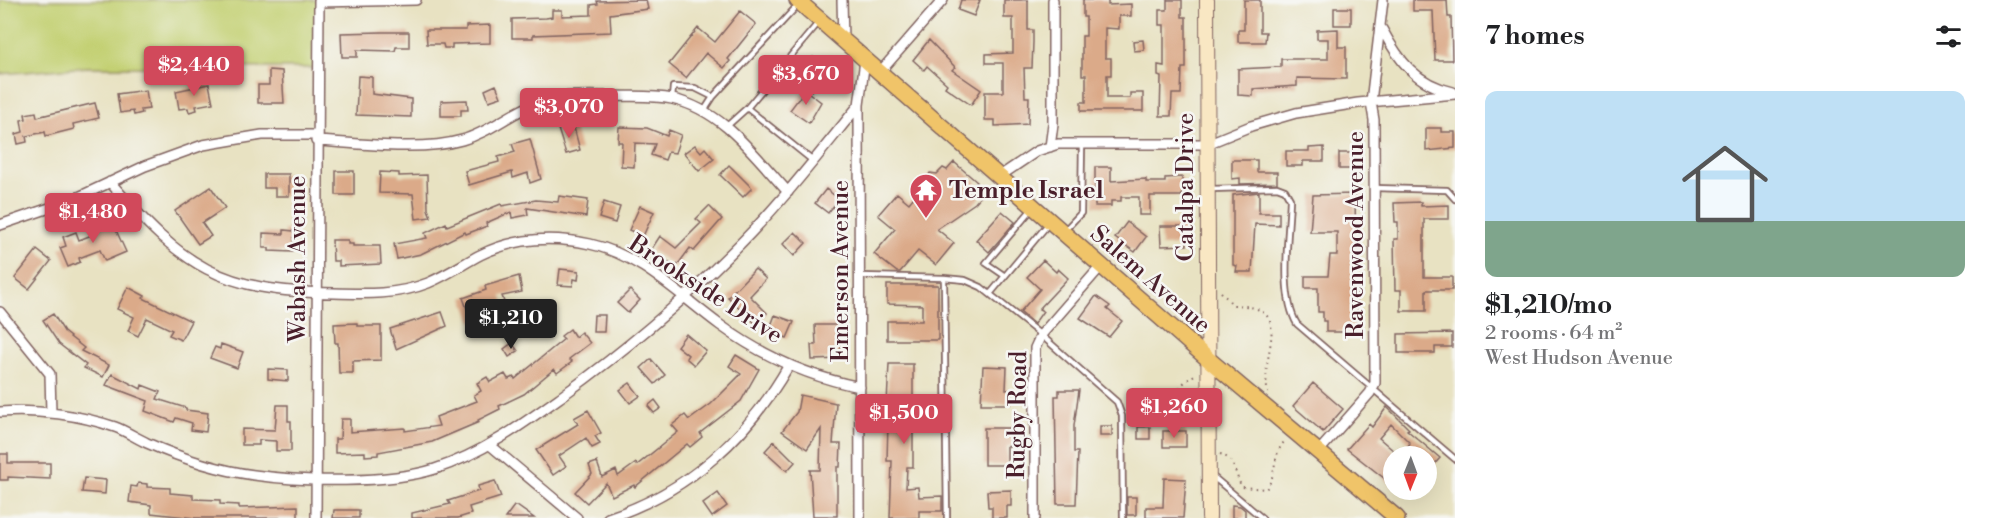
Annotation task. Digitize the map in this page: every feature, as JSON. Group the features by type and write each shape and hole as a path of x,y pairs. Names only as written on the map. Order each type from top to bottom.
{"main road":[{"name":"Salem Avenue","path":"799,1 1208,359 1396,518"}],"street":[{"path":"319,1 417,0"},
{"path":"842,0 843,40"},
{"path":"880,72 944,0"},
{"path":"1050,147 1053,124 1053,0"},
{"name":"Catalpa Drive","path":"1207,0 1209,518"},
{"name":"Ravenwood Avenue","path":"1373,388 1374,120 1371,102 1382,29 1383,0"},
{"name":"Wabash Avenue","path":"316,518 316,138 319,1"},
{"path":"1382,29 1409,70 1430,85 1455,93"},
{"name":"Emerson Avenue","path":"860,518 859,105 865,60"},
{"path":"1000,176 1037,151 1050,147 1082,144 1207,144 1251,126 1296,113 1455,93"},
{"path":"0,225 70,201 145,166 203,145 261,135 444,144 482,134 528,107 551,99 594,96 672,99 704,111 726,126 788,192"},
{"path":"0,412 51,413 117,428 184,459 217,468 274,478 375,479 408,476 435,469 490,445 585,379 684,297 734,250 788,192 859,105"},
{"name":"Brookside Drive","path":"110,182 153,231 194,262 219,275 259,288 317,293 396,292 428,283 496,248 530,240 553,239 592,244 621,255 651,272 736,336 789,365 860,387"},
{"name":"Rugby Road","path":"1035,518 1035,348 1041,335 1102,265"},
{"path":"0,312 50,374 51,413"},
{"path":"608,518 670,491 717,457 755,418 789,365"},
{"path":"1319,451 1373,388"},
{"path":"490,445 577,518"}],"lane":[{"path":"704,111 713,97 799,1"},
{"path":"726,126 747,108 820,20"},
{"path":"672,99 673,87 695,88 713,97"},
{"path":"747,108 813,161"},
{"path":"1063,231 1081,213 1082,144"},
{"path":"1207,189 1277,187 1285,190 1290,199 1287,296 1291,313 1298,324 1455,459"},
{"path":"1374,188 1447,190 1455,200"},
{"path":"1005,276 986,262 1034,206"},
{"path":"990,294 1051,221"},
{"path":"860,276 965,280 990,294 1118,402 1122,416 1123,518"},
{"path":"944,278 947,518"},
{"path":"1209,474 1262,518"}],"path":[{"path":"1208,279 1233,304 1255,306 1268,315 1273,326 1266,376 1275,416"},
{"path":"1122,416 1132,415 1149,404 1155,410 1166,411 1174,408 1176,391 1181,384 1196,375 1208,359"},
{"path":"1209,450 1227,456 1234,465 1236,476 1242,487 1266,489 1271,483 1279,448 1294,431"}],"green space":[{"path":"0,0 319,0 317,68 88,67 0,74"}],"building":[{"path":"646,0 648,9 610,14 611,32 512,38 512,19 552,17 552,10 562,10 562,16 591,15 591,5 598,4 597,1"},
{"path":"961,0 980,0 974,16 958,10"},
{"path":"1004,0 1028,0 1028,30 1033,30 1033,42 1032,68 1024,68 1025,97 1029,97 1028,124 995,126 995,120 985,120 985,92 1003,92 1003,63 986,63 986,54 1013,53 1013,18 1004,18"},
{"path":"1083,0 1108,0 1108,5 1131,4 1131,16 1119,16 1119,29 1105,28 1105,58 1111,58 1111,75 1107,75 1107,98 1130,98 1130,93 1143,93 1143,111 1081,111 1081,102 1086,102 1086,75 1082,75 1082,36 1086,36"},
{"path":"1167,0 1182,0 1182,17 1186,17 1186,68 1182,68 1181,94 1172,94 1171,116 1160,116 1161,77 1158,76 1158,65 1164,66 1164,25 1159,25 1159,10 1167,10"},
{"path":"1244,0 1260,0 1260,32 1266,32 1265,42 1238,42 1238,30 1244,30"},
{"path":"1413,0 1447,0 1448,17 1451,17 1452,60 1435,60 1433,11 1413,11"},
{"path":"1334,8 1351,8 1351,25 1334,25"},
{"path":"740,11 756,24 728,59 730,61 724,68 706,53 686,78 669,64 698,28 715,42"},
{"path":"490,25 490,43 452,44 452,48 444,48 443,44 427,44 426,30 466,30 466,26"},
{"path":"1338,29 1338,47 1346,47 1346,79 1297,78 1297,86 1253,89 1253,96 1238,95 1238,69 1281,67 1281,59 1328,59 1328,39 1317,39 1317,30"},
{"path":"409,32 409,47 396,47 395,51 357,50 357,57 342,57 341,33"},
{"path":"929,40 955,67 952,70 981,90 971,105 945,87 947,84 927,66 924,70 913,60"},
{"path":"1143,40 1144,50 1134,51 1133,41"},
{"path":"813,57 833,76 826,83 823,80 812,91 799,79 810,68 806,65"},
{"path":"269,70 282,71 284,103 258,103 258,85 269,85"},
{"path":"358,76 372,77 372,94 411,99 411,117 356,115"},
{"path":"209,84 213,103 196,106 197,110 189,112 188,108 179,109 176,91"},
{"path":"496,85 501,97 489,101 485,90"},
{"path":"146,90 149,109 141,110 142,113 134,115 133,111 120,113 117,94"},
{"path":"805,90 821,102 809,123 790,110"},
{"path":"467,100 468,110 461,110 461,116 441,116 441,101"},
{"path":"95,103 99,118 73,124 74,129 46,136 45,132 26,136 27,142 18,144 16,134 23,132 21,120 26,119 25,114 36,112 37,117"},
{"path":"573,124 580,150 566,154 558,129"},
{"path":"619,127 647,128 667,136 669,130 681,135 675,153 668,152 665,160 651,155 655,144 635,143 634,167 621,166 622,142 618,142"},
{"path":"1426,128 1441,128 1441,132 1455,132 1455,148 1426,151"},
{"path":"530,139 541,179 530,183 528,173 513,178 512,172 469,185 465,171 499,162 498,157 515,152 512,144"},
{"path":"695,145 701,152 705,148 714,159 699,171 684,153"},
{"path":"1324,147 1324,161 1303,161 1303,166 1286,166 1286,151 1309,151 1309,148"},
{"path":"1339,153 1353,153 1353,169 1339,169"},
{"path":"1232,160 1257,160 1257,172 1277,172 1277,183 1240,184 1240,178 1232,179"},
{"name":"Temple Israel","path":"954,162 977,182 972,188 981,196 975,203 937,229 954,243 936,265 918,251 900,272 897,272 874,254 895,229 878,215 897,193 909,203 914,197 917,199 930,173 937,174 943,168 947,170"},
{"path":"729,165 752,188 743,197 720,175"},
{"path":"1095,167 1111,167 1111,181 1146,179 1146,182 1165,182 1165,178 1182,177 1182,196 1150,196 1150,215 1139,215 1139,197 1121,197 1121,201 1111,201 1111,206 1095,206"},
{"path":"336,171 354,171 354,195 336,195"},
{"path":"380,172 399,173 399,176 427,175 428,209 431,217 416,219 413,194 379,193"},
{"path":"264,174 289,174 289,196 275,196 275,188 264,188"},
{"path":"211,187 225,208 202,223 211,236 198,244 175,211"},
{"path":"826,189 839,199 828,213 815,203"},
{"path":"1259,192 1259,213 1279,213 1279,225 1255,224 1252,272 1236,272 1237,266 1233,265 1233,195"},
{"path":"1355,194 1357,332 1326,332 1323,312 1318,312 1318,288 1305,288 1305,276 1328,276 1330,255 1337,255 1337,232 1310,232 1313,195"},
{"path":"559,196 588,200 586,217 527,208 528,215 512,218 511,212 486,223 487,226 466,234 465,232 421,254 397,259 394,244 427,238 425,233 446,223 447,226 501,204 502,206 536,200 558,202"},
{"path":"604,202 620,207 615,223 599,218"},
{"path":"1421,202 1421,206 1449,205 1449,219 1424,219 1424,277 1452,277 1452,290 1426,290 1426,311 1401,311 1401,290 1395,290 1394,239 1398,239 1398,222 1395,222 1394,203"},
{"path":"640,206 654,212 643,236 629,230"},
{"path":"709,206 722,219 694,251 690,248 676,267 651,250 660,236 676,248 701,223 696,219"},
{"path":"1002,211 1015,222 989,252 976,240"},
{"path":"111,219 126,252 105,261 100,250 79,258 80,262 68,267 60,248 66,246 63,237 76,232 79,240 97,233 94,227"},
{"path":"1127,222 1146,237 1135,252 1115,238"},
{"path":"1160,226 1186,226 1187,245 1161,246"},
{"path":"284,230 294,231 293,252 269,251 269,248 263,248 263,233 284,234"},
{"path":"795,232 806,243 794,256 783,244"},
{"path":"332,240 348,240 348,244 353,244 353,246 380,246 381,264 339,266 339,261 333,261"},
{"path":"37,250 51,261 29,289 15,278"},
{"path":"1043,260 1056,272 1058,269 1068,278 1039,309 1043,311 1034,324 1020,312 1040,289 1027,277"},
{"path":"560,269 579,271 578,280 574,279 573,286 558,285"},
{"path":"755,269 766,279 750,296 767,313 756,324 728,297"},
{"path":"519,276 522,292 502,296 504,302 483,307 485,312 480,314 481,318 472,322 463,298 486,290 485,286"},
{"path":"887,285 938,285 938,340 887,340 887,321 922,321 922,305 887,304"},
{"path":"128,287 145,296 143,298 191,321 181,340 169,335 172,330 147,318 138,336 128,331 134,317 117,309"},
{"path":"630,290 640,300 628,313 617,303"},
{"path":"1096,296 1110,306 1107,309 1122,321 1109,337 1080,318"},
{"path":"442,312 447,326 396,349 390,329"},
{"path":"53,314 65,333 84,348 81,351 109,365 103,377 84,368 86,365 59,344 43,320"},
{"path":"594,315 605,315 604,332 593,332"},
{"path":"775,315 794,322 787,338 769,331"},
{"path":"357,323 357,326 381,326 381,360 353,361 353,373 339,373 338,343 335,343 334,324"},
{"path":"815,325 841,325 841,359 812,360 811,345 816,345"},
{"path":"570,329 575,337 581,332 590,343 569,359 572,362 557,373 554,369 524,394 499,406 500,409 478,420 479,422 432,442 378,452 378,455 365,456 365,452 335,453 335,439 340,439 341,419 350,419 350,432 405,428 405,431 439,426 436,417 477,401 474,395 481,391 477,383 487,377 490,382 505,374 508,379 514,377 515,379 564,339 561,336"},
{"path":"1452,333 1452,347 1435,347 1435,353 1398,353 1398,334"},
{"path":"686,334 706,351 694,365 686,358 688,355 677,346"},
{"path":"512,343 518,351 509,357 504,349"},
{"path":"221,344 243,352 237,368 210,358 215,347 220,349"},
{"path":"736,355 759,369 741,401 700,433 702,437 690,447 687,444 635,487 634,485 612,496 606,483 587,503 575,492 592,474 589,465 597,462 602,477 616,470 618,476 636,463 637,465 678,432 672,425 685,415 689,420 711,404 741,374 729,366"},
{"path":"651,359 665,375 655,384 641,368"},
{"path":"889,364 913,364 913,413 926,413 926,424 913,424 913,467 907,467 906,488 918,487 919,497 942,496 942,511 919,511 919,518 890,518 892,461 887,461 888,422 886,422"},
{"path":"983,366 1007,367 1006,390 1011,390 1011,404 981,404"},
{"path":"268,369 288,370 288,381 268,379"},
{"path":"112,374 141,389 142,385 160,392 157,399 186,408 186,410 208,413 206,432 191,430 192,423 176,418 174,422 145,411 148,401 106,385"},
{"path":"630,383 640,396 630,403 620,390"},
{"path":"1313,383 1343,409 1323,432 1293,406"},
{"path":"1059,390 1079,390 1074,426 1074,452 1078,452 1076,504 1057,504 1055,396 1059,396"},
{"path":"800,395 836,403 833,444 841,444 840,467 837,467 837,516 813,516 810,470 820,470 821,429 807,449 782,431 797,412"},
{"path":"655,400 661,408 654,413 648,406"},
{"path":"277,405 288,405 288,421 291,421 291,451 276,451 276,441 259,440 259,445 242,445 242,429 275,430"},
{"path":"1387,407 1409,429 1407,430 1426,446 1408,446 1410,443 1391,424 1379,438 1388,446 1383,446 1383,477 1347,449 1369,424 1372,427"},
{"path":"588,410 601,433 595,436 600,444 592,448 586,438 559,456 566,466 553,475 536,450 578,424 574,418"},
{"path":"1100,426 1112,426 1112,436 1100,436"},
{"path":"1138,427 1150,427 1150,439 1138,439"},
{"path":"984,428 1012,428 1012,446 1007,446 1007,465 984,465"},
{"path":"1163,431 1186,431 1186,447 1163,447"},
{"path":"774,441 795,462 787,471 765,451"},
{"path":"0,454 8,454 8,463 50,463 50,479 8,477 8,480 0,480"},
{"path":"84,478 106,480 105,494 82,492"},
{"path":"1164,478 1186,479 1183,518 1146,518 1146,507 1163,507"},
{"path":"495,481 501,497 469,507 471,514 458,518 412,518 412,513 450,504 448,501 479,491 478,486"},
{"path":"138,483 147,484 147,487 170,488 170,493 193,495 193,499 220,500 220,504 239,505 239,508 298,506 298,518 195,518 151,513 151,505 129,502 131,486 137,487"},
{"path":"1011,490 1011,506 1007,506 1007,518 992,518 992,507 988,507 987,491"},
{"path":"718,493 727,506 712,517 703,504"},
{"path":"1127,497 1136,497 1136,515 1127,515"},
{"path":"1232,505 1240,506 1245,510 1245,518 1232,518"},
{"path":"514,506 517,506 534,518 505,518"},
{"path":"334,510 359,510 359,518 333,518"}],"place":[{"name":"Temple Israel","path":"926,219"}]}
